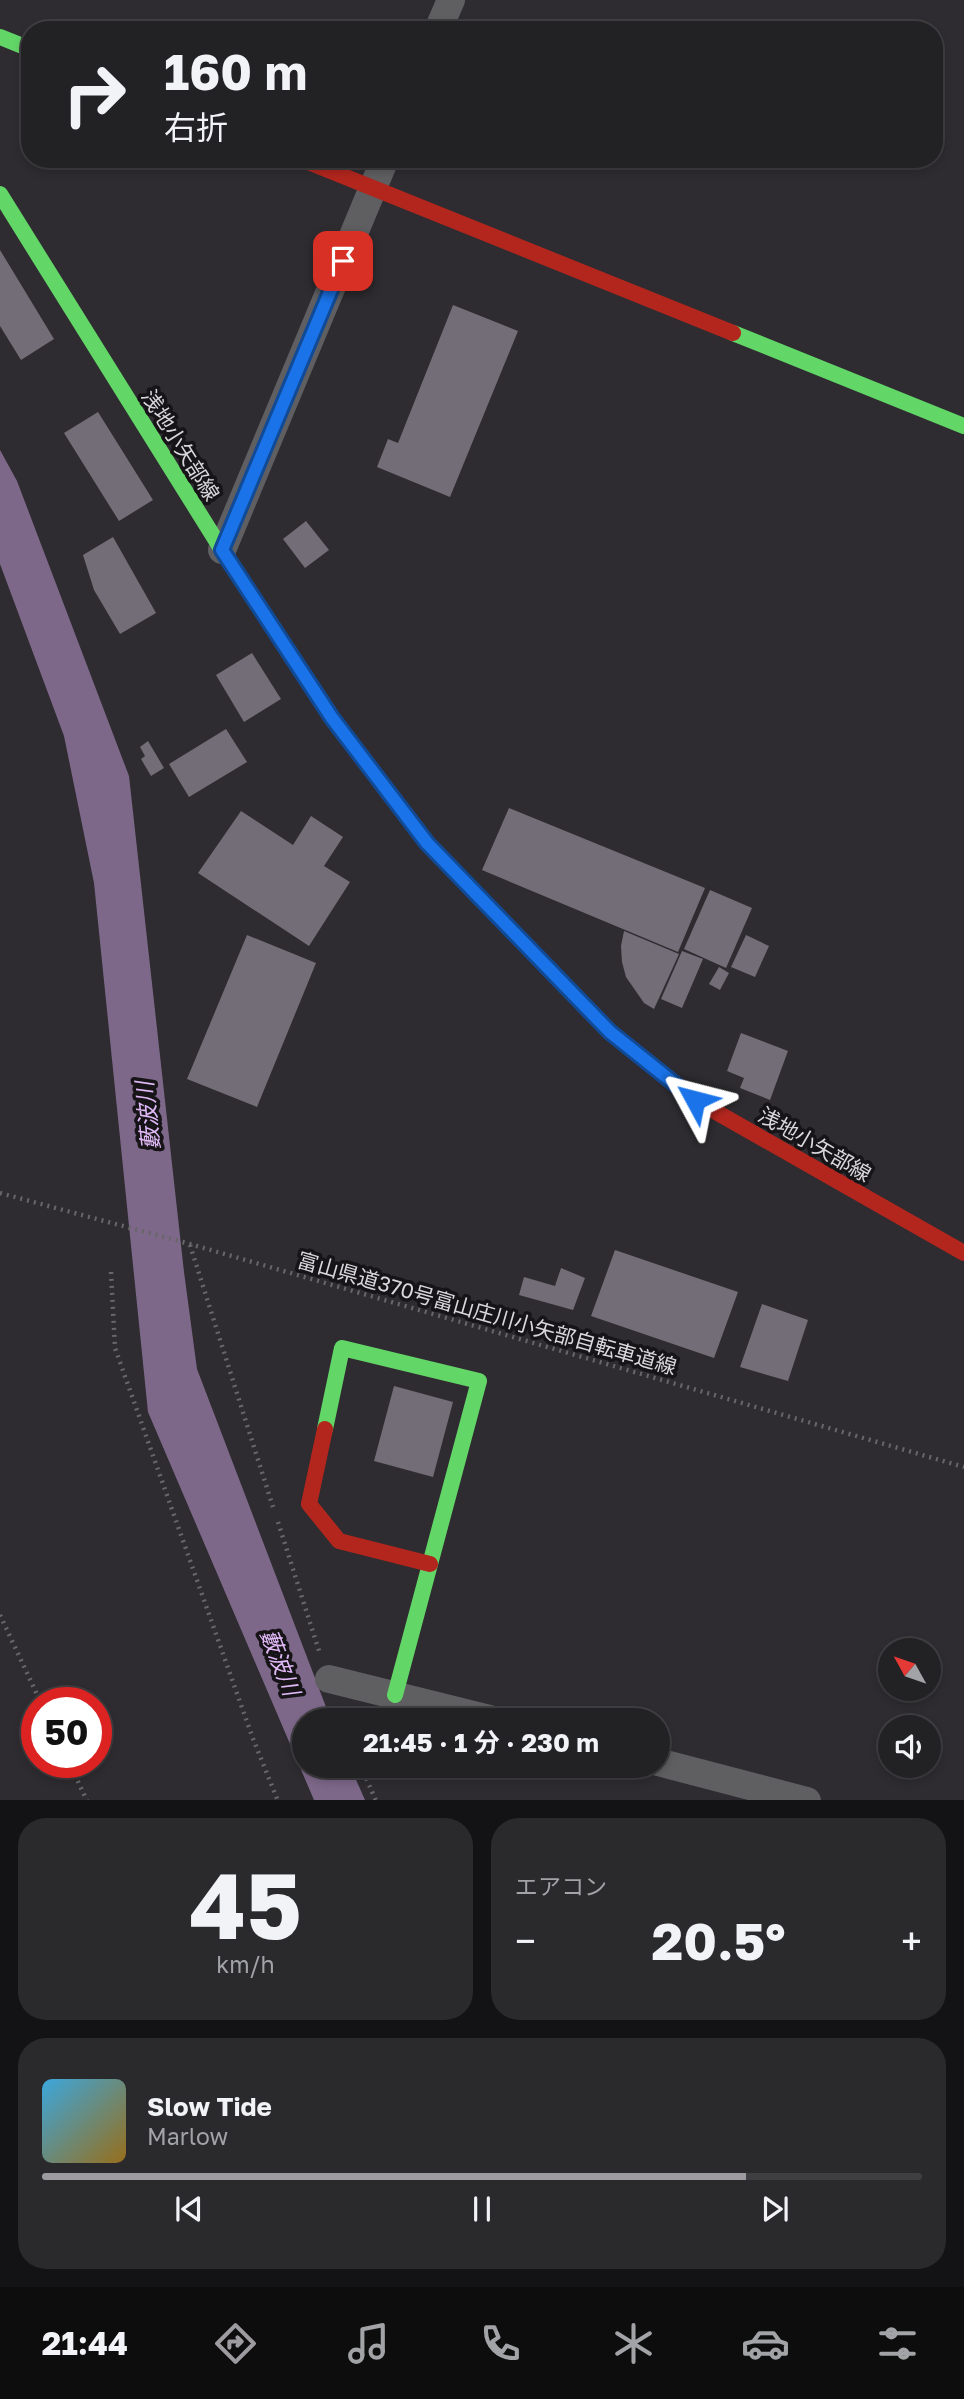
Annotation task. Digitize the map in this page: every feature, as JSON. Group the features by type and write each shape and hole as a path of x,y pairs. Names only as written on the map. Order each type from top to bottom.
{"street":[{"path":"442,21 451,0"},
{"path":"0,37 21,45"},
{"path":"324,168 964,426"},
{"path":"222,550 381,168"},
{"name":"浅地小矢部線","path":"0,194 222,550 332,718 427,843 610,1032 695,1100 964,1253"},
{"path":"395,1695 479,1381 342,1348 309,1504 340,1541 430,1564"},
{"path":"329,1679 446,1708"},
{"path":"670,1765 803,1800"}],"path":[{"name":"富山県道370号富山庄川小矢部自転車道線","path":"0,1193 190,1244 964,1467"},
{"path":"190,1244 329,1679"},
{"path":"111,1272 115,1348 251,1736 278,1800"},
{"path":"0,1615 34,1687"},
{"path":"76,1778 87,1800"},
{"path":"366,1778 376,1800"}],"water":[{"name":"藪波川","path":"0,450 17,481 129,776 197,1369 326,1708 292,1708 292,1749 148,1412 94,883 64,736 0,564"},
{"path":"305,1778 355,1778 365,1800 314,1800"}],"building":[{"path":"0,250 54,339 21,360 0,326"},
{"path":"453,305 518,331 450,497 377,467 388,439 398,443"},
{"path":"98,412 153,500 119,521 64,433"},
{"path":"306,521 329,550 305,568 283,539"},
{"path":"113,537 156,613 120,634 94,590 83,555"},
{"path":"252,653 281,699 244,722 216,675"},
{"path":"226,729 247,762 189,797 169,764"},
{"path":"148,741 164,768 151,776 141,759 145,756 140,747"},
{"path":"509,808 705,888 678,952 482,870"},
{"path":"241,811 293,845 311,816 343,837 324,866 350,882 309,946 198,873"},
{"path":"710,890 752,908 726,968 684,949"},
{"path":"624,931 679,954 654,1009 644,1003 626,977 621,946"},
{"path":"247,935 316,963 257,1107 187,1079"},
{"path":"746,935 769,946 755,977 731,967"},
{"path":"682,951 703,959 682,1008 661,999"},
{"path":"719,967 729,973 720,990 709,984"},
{"path":"741,1033 788,1051 770,1100 740,1088 744,1078 727,1071"},
{"path":"615,1250 738,1292 714,1358 591,1316"},
{"path":"561,1268 585,1278 573,1310 519,1295 524,1277 555,1286"},
{"path":"762,1304 808,1320 788,1381 740,1367"},
{"path":"394,1386 453,1402 433,1477 374,1461"}],"traffic: fast":[{"path":"0,37 21,45"},
{"path":"0,194 275,631"},
{"path":"733,333 964,426"},
{"path":"325,1429 342,1348 479,1381 395,1695"}],"traffic: slow":[{"path":"275,631 332,718 427,843 610,1032 649,1063"}],"traffic: jam":[{"path":"323,168 733,333"},
{"path":"649,1063 695,1100 964,1253"},
{"path":"325,1429 309,1504 339,1541 430,1564"}],"route":[{"path":"343,261 222,550 332,718 427,843 610,1032 695,1100"}]}
